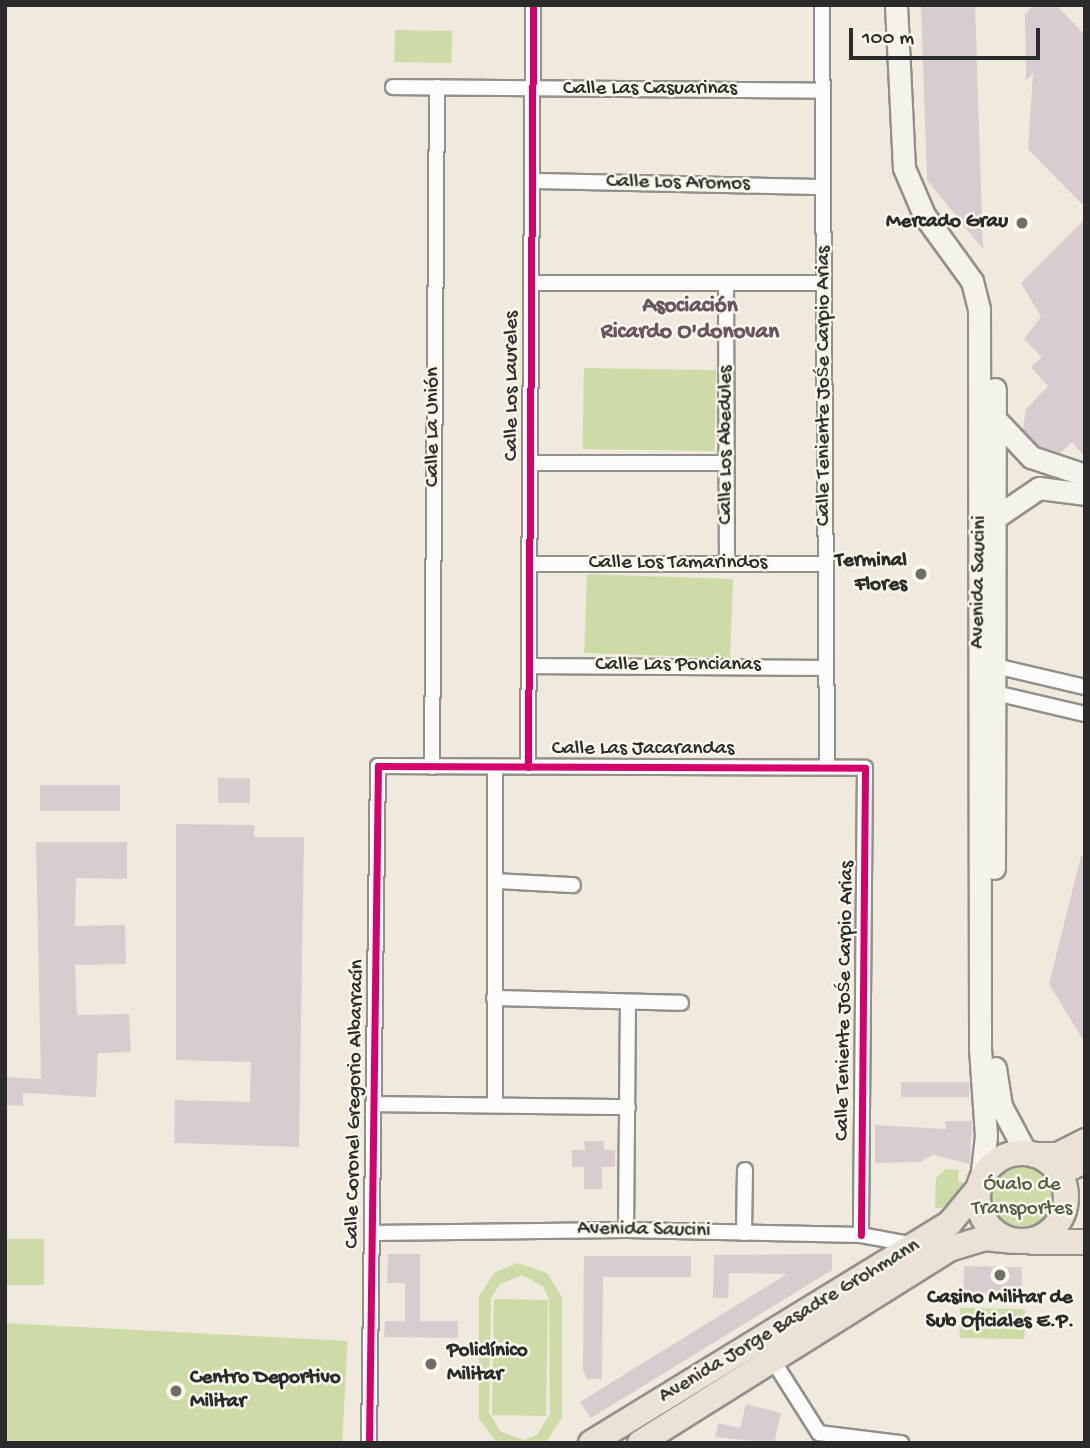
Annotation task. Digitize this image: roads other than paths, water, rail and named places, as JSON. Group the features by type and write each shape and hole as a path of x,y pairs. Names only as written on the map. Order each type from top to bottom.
{"highway":[{"path":"1085,1141 1058,1155 1031,1154 999,1159 980,1185 988,1225 1018,1241 1085,1242"},
{"path":"1031,1154 1063,1180 1085,1215"},
{"path":"1018,1241 1059,1223 1063,1180 1085,1161"},
{"name":"Avenida Jorge Basadre Grohmann","path":"592,1443 915,1245 962,1213 980,1185"},
{"name":"Avenida Jorge Basadre Grohmann","path":"640,1443 948,1249 984,1238 1018,1241"}],"main road":[{"name":"Avenida Saucini","path":"897,5 900,152 924,215 976,290 999,515 988,664"},
{"name":"Avenida Saucini","path":"910,5 915,162 931,203 987,283 989,421 986,1136 980,1185"},
{"path":"989,421 1031,457 1085,475"},
{"path":"999,515 1039,488 1085,494"},
{"name":"Avenida Saucini","path":"986,897 996,1082 1006,1119 1031,1154"}],"street":[{"name":"Calle Los Laureles","path":"528,767 533,5"},
{"name":"Calle Teniente Jośe Carpio Arias","path":"822,5 827,768"},
{"name":"Calle Las Casuarinas","path":"393,86 823,92"},
{"name":"Calle La Unión","path":"432,767 436,88"},
{"name":"Calle Los Aromos","path":"532,181 824,187"},
{"path":"531,282 824,283"},
{"name":"Calle Los Abedules","path":"726,283 727,564"},
{"path":"530,463 727,463"},
{"name":"Calle Los Tamarindos","path":"530,564 826,565"},
{"path":"988,664 1085,687"},
{"name":"Calle Las Poncianas","path":"529,666 827,668"},
{"path":"988,691 1085,714"},
{"name":"Calle Las Jacarandas","path":"378,766 865,768"},
{"name":"Calle Coronel Gregorio Albarracín","path":"369,1443 378,766"},
{"path":"495,767 495,1102"},
{"name":"Calle Teniente Jośe Carpio Arias","path":"861,1235 865,768"},
{"path":"495,881 573,885"},
{"path":"494,998 681,1003"},
{"path":"626,1230 628,1002"},
{"path":"373,1104 495,1102 628,1107"},
{"path":"744,1233 745,1170"},
{"name":"Avenida Saucini","path":"372,1233 626,1230 861,1235 915,1245"},
{"path":"772,1359 819,1433 901,1443"}],"place":[{"name":"Mercado Grau","path":"1022,223"},
{"name":"Terminal Flores","path":"921,574"},
{"name":"Casino Militar de Sub Oficiales E.P.","path":"1000,1275"},
{"name":"Policlínico Militar","path":"431,1364"},
{"name":"Centro Deportivo Militar","path":"176,1391"}],"district":[{"name":"Asociación Ricardo O'donovan","path":"690,320"}],"park label":[{"name":"Óvalo de Transportes","path":"1022,1198"}]}
